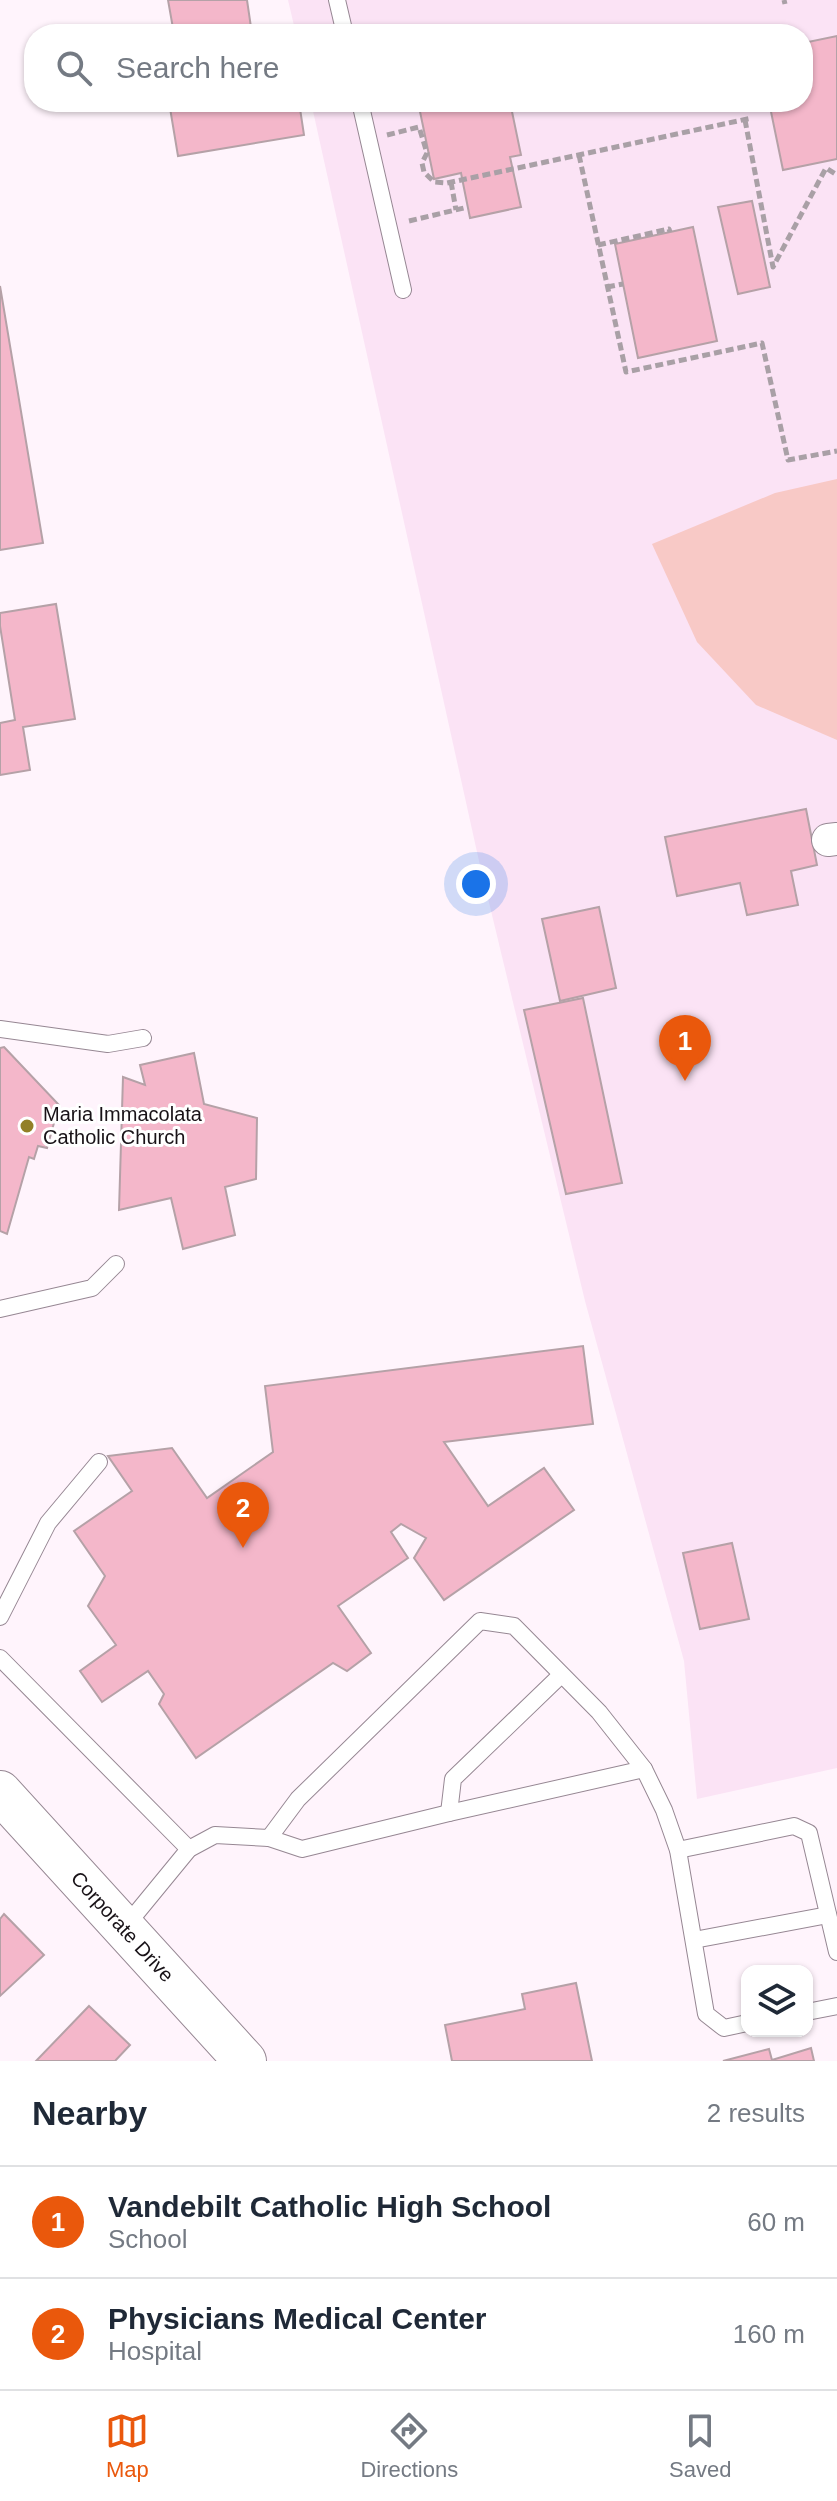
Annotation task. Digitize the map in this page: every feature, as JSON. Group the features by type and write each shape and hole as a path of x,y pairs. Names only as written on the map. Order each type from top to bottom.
{"street":[{"name":"Corporate Drive","path":"0,1792 245,2061"}],"lane":[{"path":"337,0 343,24"},
{"path":"362,112 403,290"},
{"path":"0,1029 108,1044 143,1038"},
{"path":"0,1309 92,1288 116,1264"},
{"path":"0,1617 48,1523 99,1462"},
{"path":"269,1838 298,1799 480,1621 514,1626 599,1712 644,1769 664,1810 678,1850 706,2014 724,2028 741,2024"},
{"path":"0,1658 189,1849"},
{"path":"449,1813 453,1779 561,1675"},
{"path":"124,1928 189,1849 215,1835 269,1838 302,1849 644,1769"},
{"path":"678,1850 794,1826 809,1833 837,1952"},
{"path":"694,1940 828,1915"},
{"path":"813,2011 837,2006"}],"path":[{"path":"369,139 419,127 427,153 422,163 424,172 434,182 451,182 752,118"},
{"path":"745,120 773,267 826,168 837,175"},
{"path":"579,155 626,372 762,343 788,460 837,451"},
{"path":"451,182 456,210"},
{"path":"389,227 468,207"},
{"path":"598,245 669,229 670,232"},
{"path":"607,287 623,284"}],"shaded area":[{"path":"288,0 837,0 837,1768 697,1799 684,1661 585,1301 479,861 313,112 813,112 813,24 294,24"},
{"path":"837,479 837,740 756,705 697,642 652,544 775,493"}],"building":[{"path":"168,0 247,0 251,24 172,24"},
{"path":"837,36 837,159 783,170 771,112 813,112 813,41"},
{"path":"171,112 301,112 304,135 178,156"},
{"path":"420,112 512,112 521,155 510,157 521,207 470,218 461,173 434,179"},
{"path":"752,201 770,287 738,294 718,207"},
{"path":"693,227 717,341 638,358 615,244"},
{"path":"0,286 43,543 0,550"},
{"path":"56,604 75,719 23,727 30,770 0,775 0,723 15,720 0,613"},
{"path":"806,809 817,865 791,871 798,905 747,915 740,883 677,896 665,837"},
{"path":"599,907 616,988 560,1001 542,919"},
{"path":"583,998 622,1183 566,1194 524,1010"},
{"name":"Maria Immacolata Catholic Church","path":"4,1047 59,1105 47,1148 38,1146 34,1159 29,1157 7,1234 0,1231 0,1048"},
{"path":"194,1053 204,1104 257,1118 256,1179 225,1187 235,1235 183,1249 171,1198 119,1210 123,1077 145,1085 140,1065"},
{"path":"583,1346 593,1424 444,1442 488,1506 544,1468 574,1510 444,1600 414,1558 426,1538 401,1524 391,1532 408,1558 338,1606 371,1653 347,1671 333,1663 196,1758 159,1704 164,1694 148,1671 102,1702 80,1671 116,1645 88,1606 105,1576 74,1531 132,1491 108,1456 172,1448 207,1498 273,1452 265,1386"},
{"path":"732,1543 749,1619 700,1629 683,1553"},
{"path":"4,1914 44,1955 0,1996 0,1919"},
{"path":"576,1983 592,2061 452,2061 445,2025 525,2009 522,1994"},
{"path":"89,2006 130,2045 115,2061 36,2061"},
{"path":"811,2048 814,2061 723,2061 769,2049 772,2060"}],"place":[{"name":"Vandebilt Catholic High School","path":"685,1081"},
{"name":"Maria Immacolata Catholic Church","path":"27,1126"},
{"name":"Physicians Medical Center","path":"243,1548"}]}
